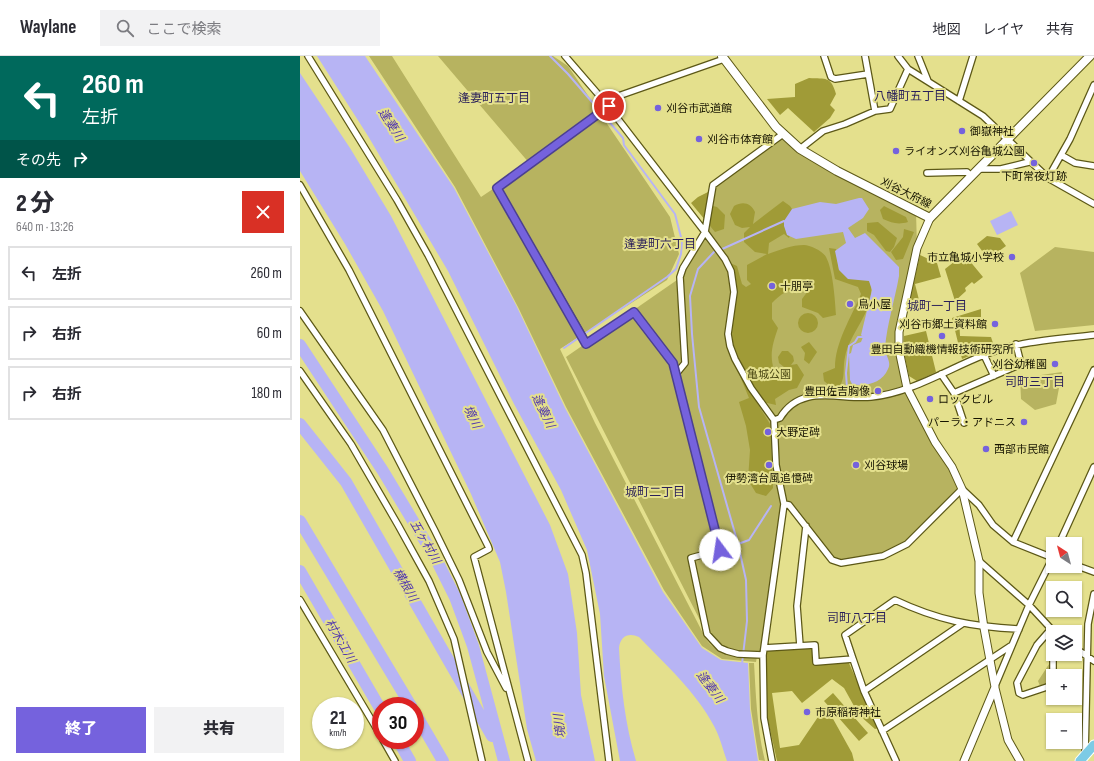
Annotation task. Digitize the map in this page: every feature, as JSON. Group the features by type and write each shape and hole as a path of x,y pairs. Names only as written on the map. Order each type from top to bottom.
{"main road":[{"name":"刈谷大府線","path":"723,57 784,134 800,148 837,171 930,218 1090,56"},
{"path":"1082,758 1094,745"}],"street":[{"path":"308,56 393,193 428,255 582,555 586,573 609,761"},
{"path":"565,56 609,106 705,232 731,271 734,292 728,334 732,353 751,388 774,420 776,465 784,504 763,651 764,718 772,761"},
{"path":"824,56 828,71 835,79 868,74"},
{"path":"865,56 875,111"},
{"path":"898,56 908,69 983,116 1029,162 1048,178 1094,204"},
{"path":"918,56 928,81"},
{"path":"959,101 973,56"},
{"path":"604,100 723,57"},
{"path":"800,148 823,131 845,124 875,111 890,109 908,69"},
{"path":"1048,178 1070,139 1094,85"},
{"path":"609,106 497,188 586,344 634,312 673,363 720,550 691,558 707,634 720,648 738,654 815,645 816,662 853,659"},
{"path":"676,374 685,363 680,277 683,268 705,232 713,185 784,134"},
{"path":"1061,155 1075,163 1094,166"},
{"path":"978,169 1000,169 1029,162"},
{"path":"927,173 966,172 971,176"},
{"path":"300,186 349,270 490,549 474,557 528,761"},
{"path":"930,218 918,248 899,332 899,350 907,388 931,436 952,467 962,489 979,562 980,593 984,628 995,687 1008,740 1020,761"},
{"path":"300,311 383,430 459,580 487,652 511,696"},
{"path":"774,420 780,418 786,408 807,397 820,395 871,397 907,388 984,355 1016,344 1094,335"},
{"path":"954,393 1021,364 1016,344"},
{"path":"984,355 994,376"},
{"path":"1013,542 1094,370"},
{"path":"300,371 351,444 429,581 454,639 482,761"},
{"path":"941,374 954,393 964,423"},
{"path":"1062,537 1094,467"},
{"path":"962,489 979,505 993,525 1013,542 1046,554"},
{"path":"784,504 789,505 832,560 841,563 883,556 907,544 962,489"},
{"path":"800,646 797,606 806,526"},
{"path":"979,562 1029,605 1048,625"},
{"path":"1082,568 1094,572"},
{"path":"964,761 1029,605 1046,571"},
{"path":"1082,758 1088,657 1094,594"},
{"path":"300,600 372,721"},
{"path":"896,761 864,691 845,635 894,600 917,610 962,624 984,628 1019,629"},
{"path":"864,691 962,624"},
{"path":"1046,637 1037,645 1018,683 1019,693 1023,695 1046,687"},
{"path":"882,731 990,658 1012,645"},
{"path":"1082,653 1094,661"},
{"path":"388,749 395,761"}],"green space":[{"path":"369,56 392,56 481,197 530,164 438,56 553,56 568,66 670,217 679,254 667,280 560,349 595,423 706,639 711,645 723,652 736,656 757,657 756,662 722,659 702,646 664,590 566,407 518,307 455,187"},
{"path":"809,78 820,78 830,81 836,94 830,105 835,110 830,118 814,132 788,108 780,115 767,99 795,97 795,84"},
{"name":"亀城公園","path":"783,134 800,149 916,211 917,248 899,332 907,388 962,489 927,525 902,545 888,553 857,561 832,560 802,521 784,504 763,655 745,654 726,650 707,634 566,357 677,280 705,232 713,185"},
{"path":"710,191 709,205 717,207 725,215 724,229 715,232 691,203 698,197"},
{"path":"783,201 790,206 796,215 789,238 784,234 769,243 768,254 799,245 813,247 822,253 826,257 830,269 836,315 823,318 818,313 802,307 802,299 808,291 800,287 785,292 772,303 772,319 778,328 773,344 772,354 774,370 784,367 779,363 778,357 782,351 788,351 793,356 794,361 791,365 797,364 804,375 797,388 789,390 775,399 776,405 763,402 742,364 733,342 732,331 736,284 730,263 737,266 742,284 746,287 751,284 747,280 747,265 767,254 755,252 744,242 744,233 750,227 742,228 735,225 730,214 734,206 744,203 749,205 755,212 753,224"},
{"path":"884,206 906,217 908,222 895,223 883,219 880,210"},
{"path":"878,222 897,238 894,247 890,252 886,251 874,235 867,231 867,223"},
{"path":"904,229 914,232 903,259 896,260 891,252 903,237"},
{"path":"987,236 1000,238 1006,246 988,259 977,244"},
{"path":"1055,247 1094,252 1094,325 1035,331 1020,273"},
{"path":"829,248 836,249 839,270 865,273 871,287 871,296 865,314 851,339 845,357 842,383 836,391 824,381 823,373 835,368 838,349 844,330 861,294 858,287 835,279"},
{"path":"964,254 983,277 974,284 972,282 965,288 966,291 955,301 945,269"},
{"path":"920,255 937,263 941,277 915,284 920,304 908,307"},
{"path":"981,309 981,317 959,317 960,336 991,337 994,346 962,359 952,318"},
{"path":"808,313 815,316 818,323 815,330 808,333 801,330 798,323 801,316"},
{"path":"730,316 732,341 749,390 770,424 773,488 766,496 756,493 748,480 750,450 746,426 739,402 749,398 735,364 728,338"},
{"path":"926,331 936,372 917,381 909,376 904,353 904,336"},
{"path":"809,342 817,352 809,364 804,360 805,353 801,347"},
{"path":"1062,372 1056,404 1035,410 1021,399 1020,378"},
{"path":"812,648 813,665 848,661 878,728 875,729 859,715 844,688 832,679 802,703 792,691 772,693 780,748 799,745 820,714 832,717 852,753 854,761 777,761 767,716 766,651"},
{"path":"1051,661 1051,669 1046,669 1046,684 1040,686 1038,681"},
{"path":"749,663 754,663 756,700 762,749 765,761 759,760 751,709"},
{"path":"833,693 868,733 859,741 824,701"}],"water":[{"name":"逢妻川","path":"317,56 365,56 454,188 516,305 565,408 663,592 702,648 721,660 748,663 750,709 758,761 727,761 716,730 707,714 689,690 639,637 629,635 623,638 619,648 624,705 636,761 620,761 604,676 600,614 587,550 561,490 514,404 448,271 368,136"},
{"name":"境川","path":"300,73 350,148 391,216 550,525 568,574 577,633 581,695 595,761 536,761 527,729 500,562 471,494 383,311 345,244 300,171"},
{"path":"862,198 869,209 863,218 848,228 855,238 865,233 899,267 899,276 887,330 885,348 889,366 885,374 878,381 863,385 852,384 850,380 849,354 851,353 853,345 861,342 863,337 861,335 872,290 869,281 848,279 839,270 835,251 846,243 843,232 796,239 787,235 784,226 784,221 792,209 820,202 836,204"},
{"path":"1011,211 1018,225 997,235 990,221"}],"waterway":[{"path":"550,56 568,74 623,138 624,145 675,214 682,241 681,254 676,269 667,277 564,348"},
{"path":"720,250 784,221"},
{"path":"714,252 698,269 690,296 692,334 699,407 738,544 746,580 747,621 742,664"},
{"path":"847,388 846,373 849,346 855,342 858,337 863,337"},
{"name":"五ヶ村川","path":"300,345 383,471 437,561 455,597 473,646 504,761"},
{"name":"横根川","path":"300,424 346,482 492,736"},
{"path":"738,544 749,540 771,506"},
{"path":"300,521 406,697"},
{"name":"村木江川","path":"300,571 373,697"},
{"path":"424,728 443,761"},
{"name":"村木江川","path":"403,749 410,761"}],"place":[{"name":"刈谷市武道館","path":"658,108"},
{"name":"御嶽神社","path":"962,131"},
{"name":"刈谷市体育館","path":"699,139"},
{"name":"ライオンズ刈谷亀城公園","path":"896,151"},
{"name":"下町常夜灯跡","path":"1034,163"},
{"name":"市立亀城小学校","path":"1012,257"},
{"name":"十朋亭","path":"772,286"},
{"name":"鳥小屋","path":"850,304"},
{"name":"刈谷市郷土資料館","path":"995,324"},
{"name":"豊田自動織機情報技術研究所","path":"942,336"},
{"name":"刈谷幼稚園","path":"1055,364"},
{"name":"豊田佐吉胸像","path":"878,391"},
{"name":"ロックビル","path":"930,399"},
{"name":"パーラ・アドニス","path":"1024,422"},
{"name":"大野定碑","path":"768,432"},
{"name":"西部市民館","path":"986,449"},
{"name":"伊勢湾台風追憶碑","path":"769,465"},
{"name":"刈谷球場","path":"856,465"},
{"name":"市原稲荷神社","path":"807,712"}],"district":[{"name":"八幡町五丁目","path":"910,96"},
{"name":"逢妻町五丁目","path":"494,98"},
{"name":"逢妻町六丁目","path":"660,244"},
{"name":"城町一丁目","path":"937,306"},
{"name":"司町三丁目","path":"1035,382"},
{"name":"城町二丁目","path":"655,492"},
{"name":"司町八丁目","path":"857,618"}],"route":[{"path":"609,106 497,188 586,344 634,312 673,363 720,550"}]}
